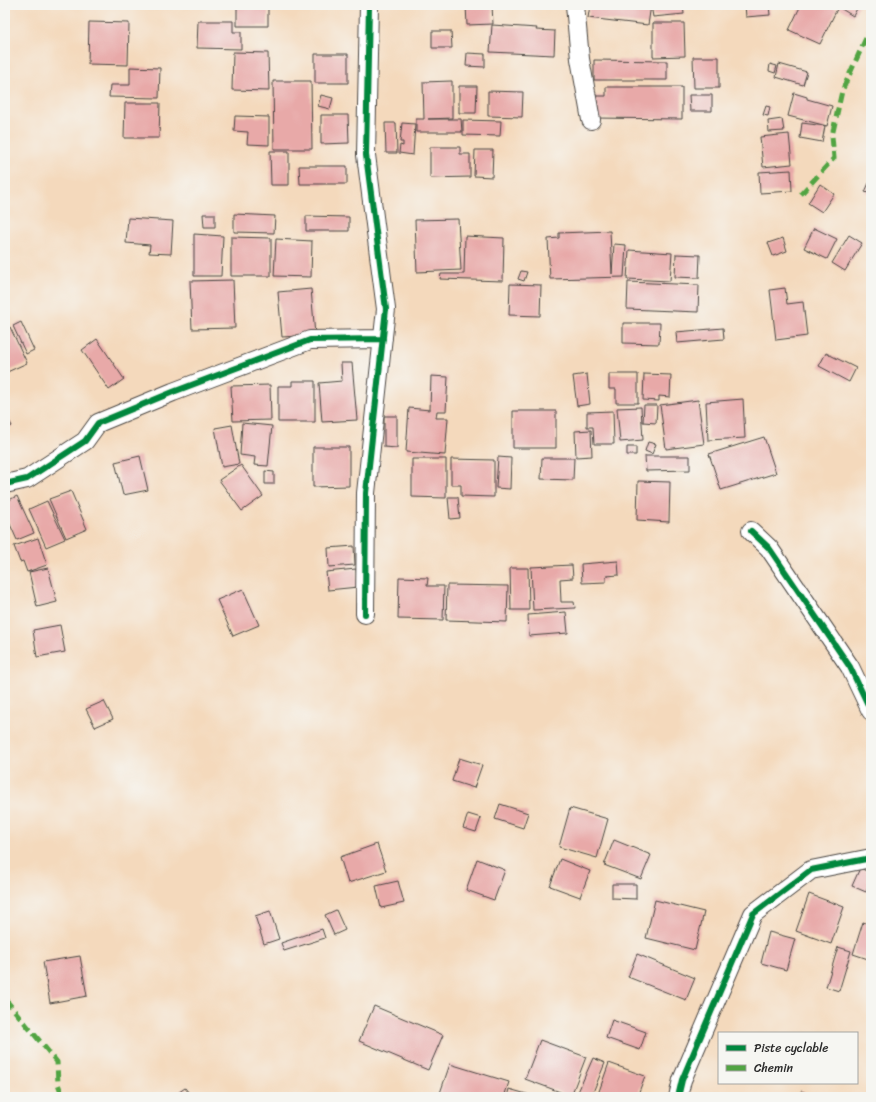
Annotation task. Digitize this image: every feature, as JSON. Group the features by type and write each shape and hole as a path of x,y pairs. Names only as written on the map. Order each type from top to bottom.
{"street":[{"path":"365,614 366,493 386,309 366,155 369,5"},
{"path":"575,5 580,59 591,120"},
{"path":"5,484 27,479 85,441 98,423 173,392 310,340 383,339"},
{"path":"751,531 769,548 850,667 871,711"},
{"path":"678,1097 682,1080 753,914 811,870 871,858"}],"building":[{"path":"237,5 268,5 268,26 237,26"},
{"path":"466,5 492,5 493,24 467,25"},
{"path":"590,5 651,5 648,25 588,18"},
{"path":"651,5 683,5 684,14 653,17"},
{"path":"745,5 769,5 770,15 746,17"},
{"path":"801,5 829,5 837,9 820,44 789,30"},
{"path":"835,5 859,5 853,16"},
{"path":"198,21 233,21 233,32 241,32 241,49 197,48"},
{"path":"89,22 129,23 128,65 88,64"},
{"path":"653,23 684,23 685,56 653,57"},
{"path":"492,25 537,28 536,30 555,31 554,55 490,52"},
{"path":"432,31 451,31 452,48 432,48"},
{"path":"233,52 268,53 269,91 232,90"},
{"path":"467,53 485,54 485,67 466,66"},
{"path":"315,54 348,54 348,83 315,83"},
{"path":"693,57 719,57 719,88 694,88"},
{"path":"594,60 667,61 667,80 594,80"},
{"path":"770,64 777,66 775,73 769,71"},
{"path":"779,64 807,72 803,85 776,77"},
{"path":"130,67 160,68 159,98 109,97 110,85 130,85"},
{"path":"273,81 311,81 312,149 274,149"},
{"path":"452,81 452,118 428,119 461,119 462,132 416,132 416,119 424,119 423,82"},
{"path":"459,86 477,86 476,113 459,113"},
{"path":"606,87 682,87 682,119 595,118 595,96 606,96"},
{"path":"488,91 523,92 522,117 488,116"},
{"path":"794,93 807,97 807,99 832,106 827,126 788,116"},
{"path":"321,95 333,98 330,109 318,106"},
{"path":"689,95 712,95 712,111 690,111"},
{"path":"125,103 160,103 159,138 124,138"},
{"path":"766,106 770,107 768,116 763,115"},
{"path":"321,115 348,115 349,143 321,144"},
{"path":"235,116 269,117 269,145 247,144 248,132 234,131"},
{"path":"782,119 784,131 769,132 768,121"},
{"path":"463,120 501,121 500,136 463,135"},
{"path":"385,123 396,123 397,153 386,153"},
{"path":"402,123 415,124 413,155 399,153 400,145 403,146 403,142 400,142"},
{"path":"802,123 825,126 822,142 800,138"},
{"path":"789,134 792,164 763,167 760,137"},
{"path":"430,147 460,147 460,154 470,154 470,177 430,178"},
{"path":"475,150 493,150 492,177 474,176"},
{"path":"270,151 289,151 289,185 271,185"},
{"path":"299,166 347,166 347,184 300,184"},
{"path":"791,170 792,191 760,193 759,172"},
{"path":"869,183 871,184 871,194 865,192"},
{"path":"820,184 834,194 822,212 808,203"},
{"path":"203,214 215,214 215,227 204,227"},
{"path":"234,214 275,216 274,233 234,232"},
{"path":"306,216 349,217 349,231 306,231"},
{"path":"128,218 173,221 171,254 149,253 150,245 126,243"},
{"path":"458,219 461,270 417,272 415,220"},
{"path":"814,228 837,239 827,259 804,248"},
{"path":"610,231 612,274 614,244 626,245 624,277 550,279 548,239 559,238 559,233"},
{"path":"194,234 223,236 221,276 194,276"},
{"path":"849,235 862,243 845,271 832,263"},
{"path":"465,236 504,238 503,281 440,279 441,274 464,274"},
{"path":"231,237 271,238 271,276 231,276"},
{"path":"783,238 787,251 773,256 768,243"},
{"path":"276,239 312,241 311,277 274,276"},
{"path":"629,250 672,253 670,281 627,279"},
{"path":"676,254 700,255 699,278 675,277"},
{"path":"521,271 527,272 524,281 518,279"},
{"path":"233,280 235,328 192,329 190,281"},
{"path":"628,282 699,285 698,312 627,309"},
{"path":"510,284 541,285 540,316 509,315"},
{"path":"785,288 787,304 803,302 807,336 776,340 770,290"},
{"path":"311,289 315,335 282,337 278,292"},
{"path":"21,322 34,350 26,354 13,326"},
{"path":"623,323 660,323 659,344 623,343"},
{"path":"10,327 27,363 5,373 5,329"},
{"path":"723,328 724,339 677,343 676,332"},
{"path":"97,339 124,379 109,390 82,350"},
{"path":"826,353 856,368 849,382 819,366"},
{"path":"341,363 352,363 357,420 322,422 319,383 342,381"},
{"path":"587,374 590,404 577,406 573,376"},
{"path":"609,374 638,374 638,403 616,403 616,389 609,389"},
{"path":"644,374 671,375 670,397 659,396 659,401 643,400"},
{"path":"431,376 448,377 446,411 437,411 436,418 448,418 445,455 406,452 409,408 430,410"},
{"path":"292,381 315,381 315,422 278,422 278,386 292,386"},
{"path":"270,385 271,420 233,421 231,386"},
{"path":"743,399 745,438 708,440 706,402"},
{"path":"698,400 704,444 666,449 660,405"},
{"path":"644,405 657,405 656,423 643,422"},
{"path":"641,407 643,440 620,442 617,408"},
{"path":"513,411 556,411 556,448 513,448"},
{"path":"613,411 614,444 594,444 593,427 587,427 587,412"},
{"path":"5,413 12,426 5,430"},
{"path":"384,416 397,416 397,448 384,447"},
{"path":"242,423 272,426 268,466 254,465 255,457 240,455"},
{"path":"232,425 239,464 222,467 215,428"},
{"path":"591,430 592,456 576,457 575,431"},
{"path":"764,437 776,473 721,490 709,454"},
{"path":"648,442 656,444 652,454 645,451"},
{"path":"313,447 349,447 349,486 313,487"},
{"path":"627,447 636,447 636,455 627,455"},
{"path":"140,456 148,490 123,495 115,462"},
{"path":"645,456 690,456 690,470 646,471"},
{"path":"498,457 511,458 510,489 496,488"},
{"path":"542,458 574,458 573,480 541,479"},
{"path":"412,459 446,459 446,498 412,497"},
{"path":"451,459 494,460 494,497 461,496 461,485 451,485"},
{"path":"241,465 263,496 242,511 219,480"},
{"path":"265,471 274,472 274,484 265,484"},
{"path":"638,481 670,482 669,522 637,520"},
{"path":"71,491 87,529 66,538 49,499"},
{"path":"17,496 34,533 17,540 5,513 5,502"},
{"path":"448,497 458,497 460,518 450,519"},
{"path":"47,501 65,539 46,547 29,509"},
{"path":"38,538 47,565 27,572 23,561 20,562 14,546"},
{"path":"354,546 355,565 329,567 328,548"},
{"path":"618,561 619,575 606,576 606,582 582,583 581,564"},
{"path":"572,565 573,578 560,579 561,602 574,602 575,608 533,610 531,567"},
{"path":"48,568 57,602 37,607 29,572"},
{"path":"510,568 528,568 529,610 511,610"},
{"path":"356,569 358,587 328,590 326,572"},
{"path":"399,577 428,578 427,586 444,586 443,620 398,619"},
{"path":"447,585 508,586 507,622 446,620"},
{"path":"243,589 259,625 233,636 217,600"},
{"path":"566,612 568,633 529,636 528,615"},
{"path":"60,625 65,652 37,657 33,630"},
{"path":"104,701 113,719 95,727 86,709"},
{"path":"459,758 482,765 474,788 452,781"},
{"path":"500,804 528,813 523,828 495,819"},
{"path":"570,808 608,819 597,858 559,847"},
{"path":"468,814 481,818 476,832 463,828"},
{"path":"614,840 651,855 641,879 604,865"},
{"path":"377,844 386,871 348,883 340,857"},
{"path":"477,859 505,870 494,900 466,890"},
{"path":"560,859 590,871 580,897 550,886"},
{"path":"860,868 871,873 871,881 866,892 852,886"},
{"path":"398,881 404,903 381,908 376,886"},
{"path":"612,884 636,884 636,899 612,898"},
{"path":"809,894 844,907 831,944 796,931"},
{"path":"655,900 704,912 695,950 646,938"},
{"path":"336,910 345,930 334,935 325,915"},
{"path":"270,911 279,939 264,944 255,916"},
{"path":"863,922 871,925 871,960 853,954"},
{"path":"322,929 325,938 284,951 281,943"},
{"path":"769,932 795,939 786,970 761,963"},
{"path":"838,947 851,951 839,991 826,987"},
{"path":"637,954 695,978 686,1000 628,977"},
{"path":"80,956 87,996 50,1003 43,962"},
{"path":"374,1006 443,1035 428,1070 359,1041"},
{"path":"612,1020 646,1032 640,1050 606,1038"},
{"path":"540,1040 586,1057 571,1096 525,1079"},
{"path":"593,1058 605,1063 591,1097 578,1092"},
{"path":"609,1063 645,1076 637,1097 597,1097"},
{"path":"450,1064 509,1082 504,1097 439,1096"},
{"path":"185,1088 192,1097 172,1097"},
{"path":"509,1089 537,1097 507,1097"},
{"path":"801,1091 818,1097 799,1097"}],"marked path":[{"path":"801,194 834,158 832,136 842,91 871,27"},
{"path":"5,999 57,1062 58,1084 63,1097"}],"cycle path":[{"path":"365,614 366,493 386,309 366,155 369,5"},
{"path":"5,484 27,479 85,441 98,423 173,392 310,340 383,339"},
{"path":"751,531 769,548 850,667 871,711"},
{"path":"678,1097 682,1080 753,914 811,870 871,858"}]}
